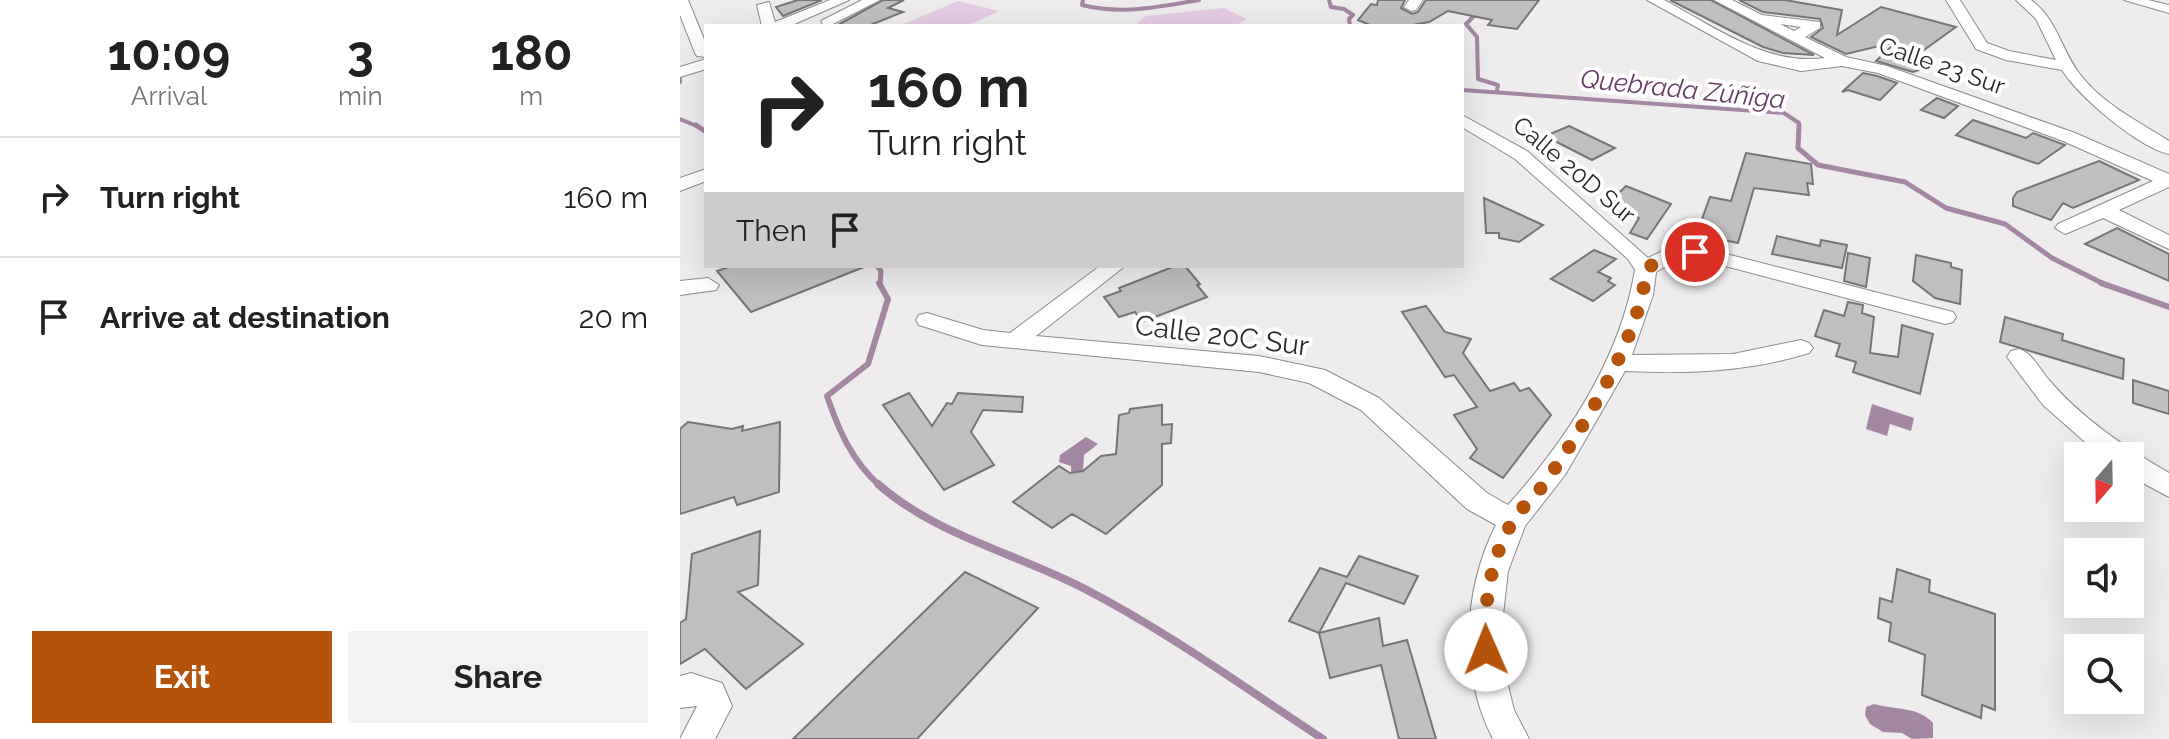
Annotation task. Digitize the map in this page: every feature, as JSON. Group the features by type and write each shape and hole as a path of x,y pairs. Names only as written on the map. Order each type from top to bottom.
{"street":[{"path":"681,0 704,54"},
{"path":"783,24 842,0"},
{"path":"819,24 873,0"},
{"name":"Calle 23 Sur","path":"1654,0 1763,58 1801,66 1842,61 1882,69 2027,121 2168,181"},
{"path":"1721,0 1842,61"},
{"path":"1953,0 1981,46 2006,55 2066,66"},
{"path":"2023,0 2042,14 2050,26 2075,80 2094,98 2169,149"},
{"path":"2131,0 2169,9"},
{"path":"764,5 769,24"},
{"path":"1753,16 1815,25 1794,37"},
{"path":"680,59 704,56"},
{"path":"680,72 704,57"},
{"name":"Calle 20D Sur","path":"1464,121 1521,155 1635,255 1646,270"},
{"path":"680,185 704,176"},
{"path":"2065,228 2168,181"},
{"path":"2105,211 2169,243"},
{"path":"1512,739 1502,724 1489,680 1484,621 1492,571 1513,521 1540,488 1579,430 1615,362 1645,286 1646,270 1664,255 1695,252 1945,317"},
{"path":"1014,341 1111,268"},
{"path":"680,288 708,285"},
{"name":"Calle 20C Sur","path":"927,320 982,337 1259,364 1316,376 1370,404 1477,501 1513,521"},
{"path":"1615,362 1681,365 1768,360 1801,348"},
{"path":"2019,357 2049,399 2101,442"},
{"path":"2144,471 2169,486"},
{"path":"680,692 691,689 710,694 715,706 697,739"}],"shaded area":[{"path":"958,1 999,11 971,24 904,24"},
{"path":"1224,8 1247,19 1238,24 1136,24 1146,16"},
{"path":"1872,404 1914,418 1911,431 1890,424 1887,436 1866,429"},
{"path":"1086,437 1098,444 1084,455 1083,471 1071,472 1071,466 1059,462 1060,455"},
{"path":"1874,704 1913,711 1927,718 1933,723 1933,738 1912,739 1902,733 1883,732 1870,724 1865,715 1866,707"}],"building":[{"path":"798,0 822,0 783,16 776,7"},
{"path":"883,0 904,0 888,8 903,12 873,24 840,24"},
{"path":"1378,0 1405,0 1401,8 1412,14 1418,12 1426,0 1539,0 1517,29 1488,25 1492,20 1448,11 1429,22 1418,24 1367,24 1358,20 1371,4 1377,5"},
{"path":"1670,0 1711,0 1814,55 1783,53 1763,47"},
{"path":"1739,0 1785,0 1842,10 1837,35 1881,7 1956,27 1917,55 1927,61 1919,63 1924,65 1917,67 1922,69 1913,72 1876,61 1896,42 1846,54 1811,37 1823,28 1820,19 1763,12"},
{"path":"1863,73 1897,83 1880,100 1848,90 1842,92"},
{"path":"1937,98 1958,106 1944,118 1921,110"},
{"path":"1973,120 2026,138 2033,133 2065,145 2038,164 1956,135"},
{"path":"1569,126 1615,148 1592,160 1545,136"},
{"path":"1746,153 1811,164 1813,184 1807,183 1809,195 1754,188 1738,243 1719,239 1717,246 1694,241 1710,197 1731,201"},
{"path":"2099,161 2139,180 2073,208 2063,203 2051,220 2013,206 2017,192"},
{"path":"1626,186 1671,204 1647,239 1630,233 1639,218 1602,203 1616,190 1620,192"},
{"path":"1484,198 1543,225 1519,242 1499,238 1499,233 1486,233"},
{"path":"2117,228 2169,254 2169,281 2085,244"},
{"path":"1777,236 1820,246 1821,240 1847,245 1842,268 1772,254"},
{"path":"1594,250 1616,259 1598,272 1611,278 1608,281 1615,285 1593,301 1551,279"},
{"path":"1848,253 1870,258 1866,287 1844,281"},
{"path":"1916,255 1951,263 1951,267 1962,270 1960,304 1935,298 1913,281"},
{"path":"726,268 861,268 751,312 717,271"},
{"path":"1170,268 1187,268 1207,297 1142,322 1135,312 1119,317 1104,297 1121,291 1119,288"},
{"path":"1848,302 1863,305 1862,313 1874,317 1870,353 1898,357 1902,325 1933,334 1920,394 1853,372 1856,362 1836,356 1840,344 1815,336 1824,310 1844,316"},
{"path":"1426,306 1445,332 1471,339 1463,353 1490,391 1514,383 1520,391 1529,388 1551,415 1503,478 1470,458 1477,449 1454,415 1477,407 1454,375 1445,377 1402,312"},
{"path":"2005,317 2063,334 2062,340 2124,359 2123,379 2000,342"},
{"path":"2133,380 2169,391 2169,414 2133,403"},
{"path":"909,393 932,426 947,403 952,404 958,393 1023,397 1022,412 983,410 971,432 994,465 944,490 883,405"},
{"path":"1162,405 1162,425 1172,424 1171,443 1162,444 1162,485 1106,534 1072,514 1052,528 1013,502 1059,466 1070,473 1083,471 1101,456 1116,454 1119,415 1129,413 1130,409"},
{"path":"688,422 732,429 743,426 742,431 780,422 779,492 737,505 734,497 680,514 680,429"},
{"path":"760,531 758,585 738,592 803,644 746,689 705,649 680,664 680,623 686,619 692,554"},
{"path":"1359,556 1418,576 1404,604 1346,583 1319,633 1289,621 1320,568 1347,577"},
{"path":"1897,569 1930,580 1929,592 1995,614 1995,710 1982,705 1981,718 1922,695 1925,655 1889,641 1891,623 1878,618 1880,598 1892,602"},
{"path":"965,572 1038,608 917,739 793,739"},
{"path":"1379,618 1383,646 1407,640 1436,739 1399,739 1381,665 1330,678 1319,633"}],"waterway":[{"name":"Quebrada Zúñiga","path":"1083,0 1082,5 1126,10 1199,0"},
{"name":"Quebrada Zúñiga","path":"1329,0 1331,7 1344,9 1353,15 1350,24"},
{"path":"1478,12 1466,24 1477,37 1478,79 1498,85 1497,90"},
{"name":"Quebrada Zúñiga","path":"1464,90 1784,113 1799,125"},
{"path":"680,119 699,127"},
{"name":"Quebrada Zúñiga","path":"1799,125 1798,148 1818,165 1905,182 1946,208 2005,224 2052,258 2104,284"},
{"path":"699,127 704,131"},
{"path":"879,268 880,285"},
{"name":"Quebrada Zúñiga","path":"2104,284 2169,307"},
{"path":"878,484 848,445 827,396 868,364 888,299 880,285"},
{"path":"878,484 901,502 951,531 1059,576 1116,606 1323,739"}],"route":[{"path":"1486,650 1484,621 1492,571 1513,521 1540,488 1579,430 1609,376 1631,328 1645,286 1646,270 1664,255 1695,252"}]}
